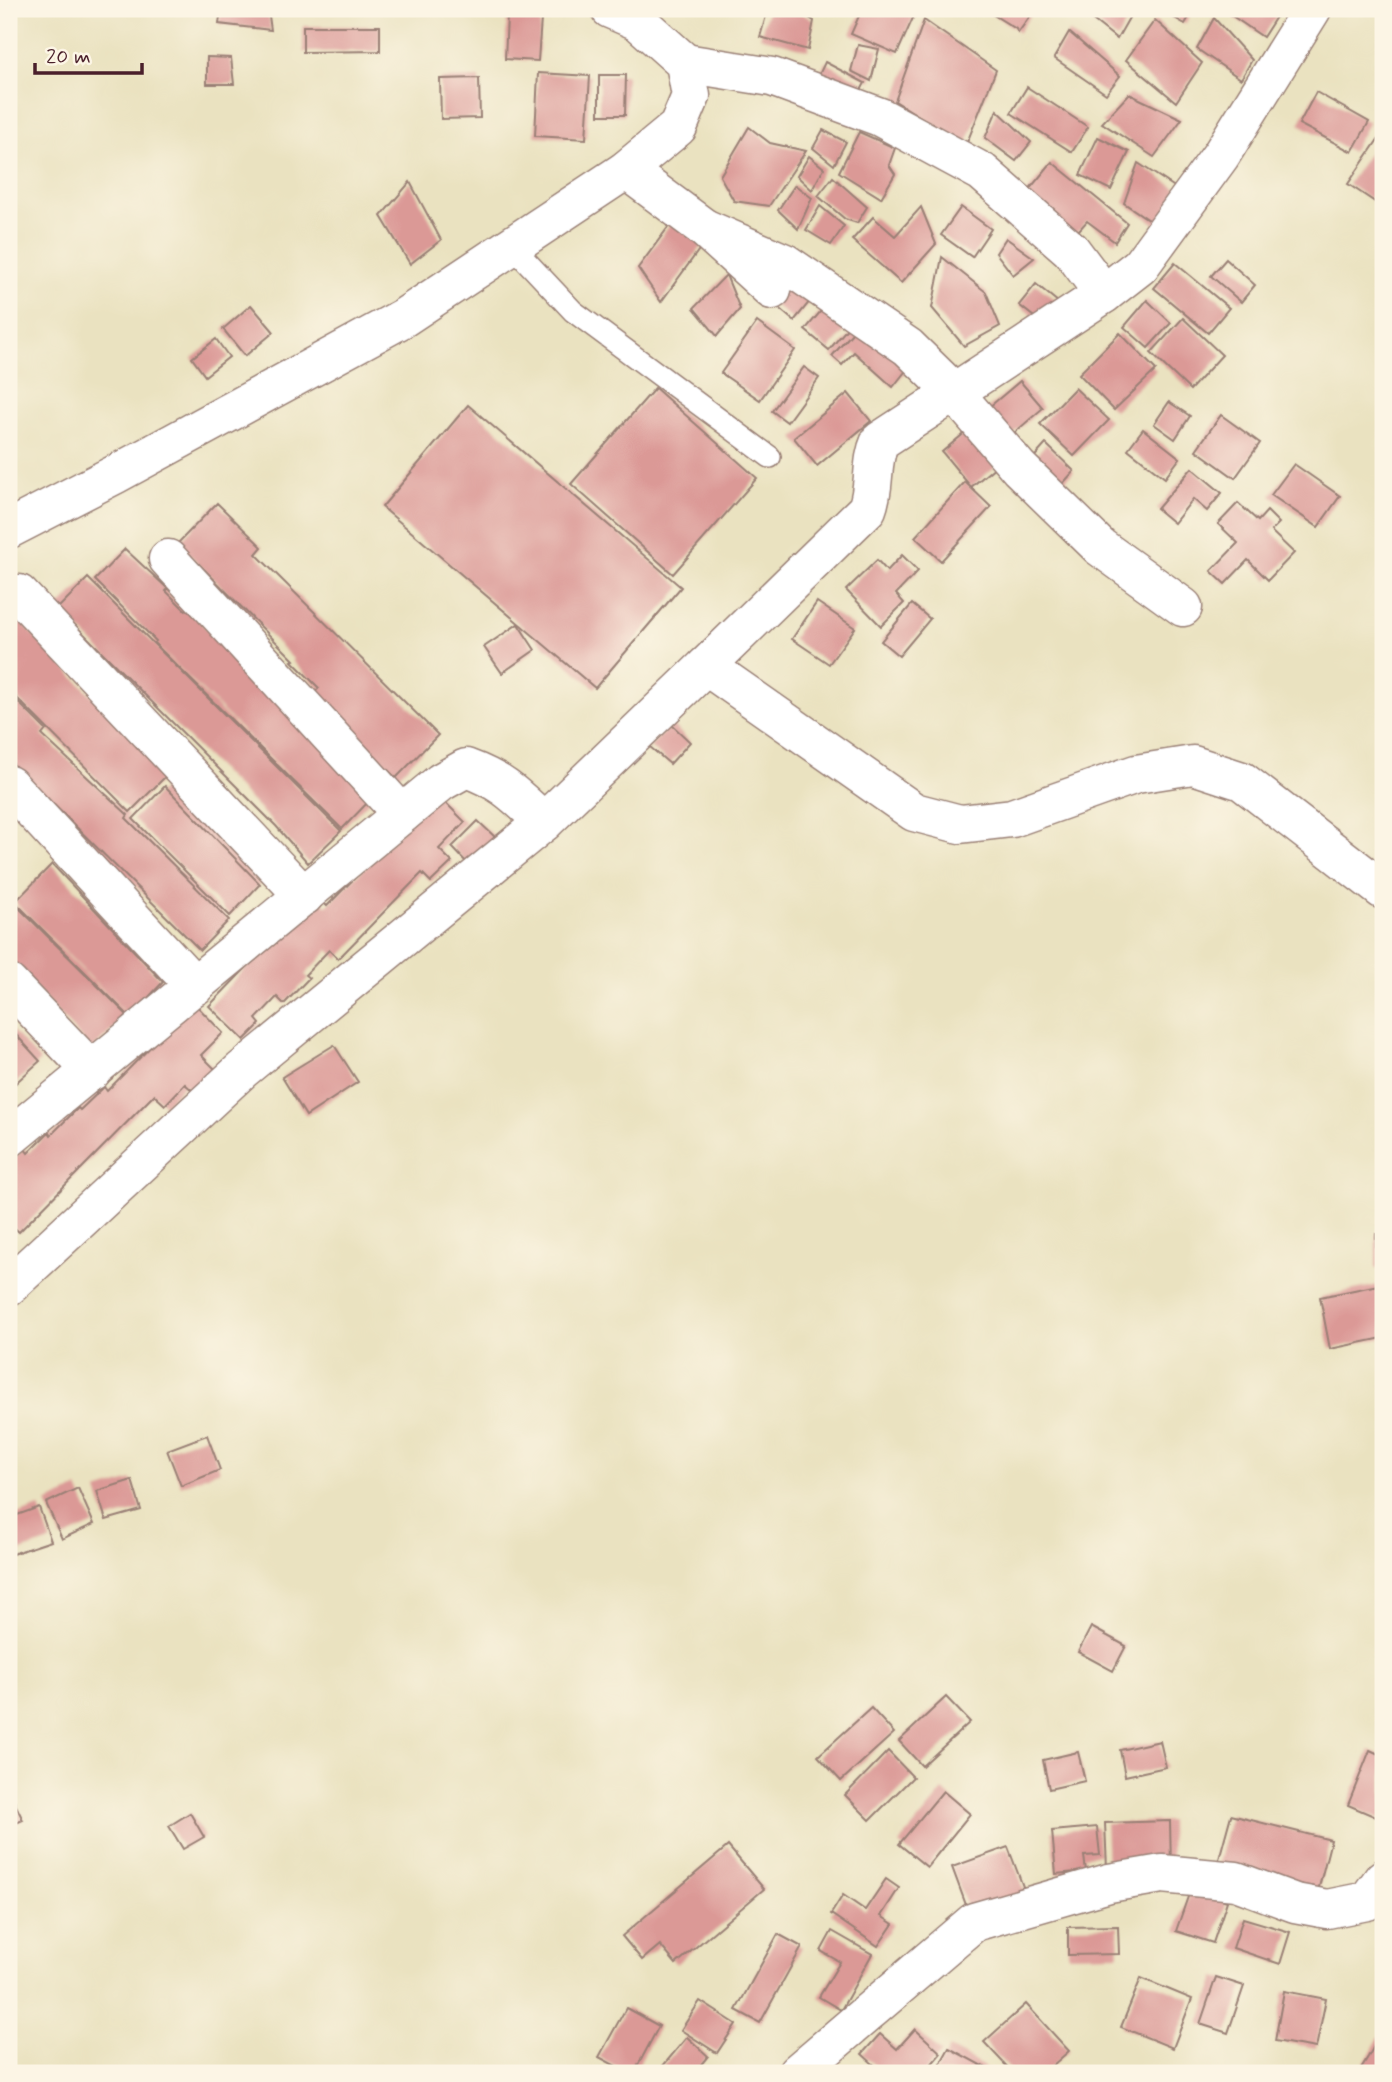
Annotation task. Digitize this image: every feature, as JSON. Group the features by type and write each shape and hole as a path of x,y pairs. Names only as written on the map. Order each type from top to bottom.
{"street":[{"path":"610,9 638,21 685,63 772,77 880,117 982,172 1071,250 1104,294"},
{"path":"9,1286 242,1070 544,822 706,666 867,509 873,495 874,454 880,441 1104,294 1140,266 1221,155 1312,9"},
{"path":"9,529 403,318 626,170 678,127 691,96 685,63"},
{"path":"626,170 704,228 772,290"},
{"path":"704,228 785,263 908,347 953,391 1019,468 1100,547 1183,607"},
{"path":"168,559 402,814"},
{"path":"19,594 304,896"},
{"path":"706,666 914,812 960,824 1012,818 1136,774 1192,765 1242,781 1383,890"},
{"path":"9,1138 441,782 466,768 507,786 544,822"},
{"path":"9,785 195,986"},
{"path":"9,984 92,1071"},
{"path":"797,2073 974,1922 1109,1883 1162,1874 1236,1881 1295,1903 1327,1909 1367,1901 1383,1879"}],"lane":[{"path":"512,246 573,311 770,457"}],"building":[{"path":"221,9 268,9 271,30 219,24"},
{"path":"768,9 795,9 814,21 808,50 760,37"},
{"path":"862,9 917,9 897,54 851,34"},
{"path":"984,9 1035,9 1018,33 1016,29"},
{"path":"1079,9 1134,9 1117,39"},
{"path":"1162,9 1194,9 1185,24"},
{"path":"1222,9 1281,9 1263,37"},
{"path":"507,17 541,19 538,61 505,59"},
{"path":"1214,18 1252,60 1241,79 1197,49"},
{"path":"924,20 996,70 966,145 895,101"},
{"path":"1155,20 1202,63 1176,102 1126,60"},
{"path":"303,26 380,26 380,51 303,52"},
{"path":"1069,32 1120,76 1106,94 1054,58"},
{"path":"858,45 879,49 871,81 851,71"},
{"path":"207,57 231,58 234,84 207,84"},
{"path":"825,62 865,83 856,100 817,79"},
{"path":"538,73 590,76 586,139 535,136"},
{"path":"599,75 626,75 625,115 599,115"},
{"path":"479,78 480,118 441,119 440,79"},
{"path":"1027,87 1088,127 1072,152 1011,113"},
{"path":"1316,92 1369,122 1352,152 1299,124"},
{"path":"1129,94 1182,119 1154,157 1102,123"},
{"path":"997,110 1031,142 1016,161 985,138"},
{"path":"749,127 770,143 806,151 769,206 734,201 720,176"},
{"path":"823,130 846,142 834,165 813,148"},
{"path":"859,132 895,148 889,165 895,174 881,198 839,172"},
{"path":"1381,135 1383,203 1381,206 1348,184"},
{"path":"1098,137 1129,152 1111,190 1080,175"},
{"path":"809,156 824,168 812,190 797,176"},
{"path":"1052,162 1127,223 1115,242 1087,221 1070,240 1023,197"},
{"path":"1138,163 1199,203 1176,238 1124,203"},
{"path":"833,177 867,207 857,223 845,219 818,196"},
{"path":"410,182 441,240 410,264 381,216"},
{"path":"795,185 812,198 798,229 778,210"},
{"path":"820,206 844,226 831,245 806,230"},
{"path":"921,207 936,244 901,283 852,240 873,217 895,236"},
{"path":"961,207 991,229 972,257 941,235"},
{"path":"678,214 709,236 661,302 638,268"},
{"path":"1006,238 1034,258 1013,275 996,253"},
{"path":"942,257 986,292 1000,326 964,346 932,308"},
{"path":"1226,259 1255,285 1241,302 1211,276"},
{"path":"1175,263 1229,308 1208,333 1154,288"},
{"path":"726,275 740,309 717,336 694,308"},
{"path":"790,275 815,295 794,321 769,300"},
{"path":"1036,284 1059,303 1043,324 1019,305"},
{"path":"1147,300 1171,323 1148,348 1124,327"},
{"path":"251,305 274,332 245,356 223,329"},
{"path":"826,305 850,325 829,350 805,330"},
{"path":"1183,318 1222,355 1190,390 1151,353"},
{"path":"757,322 795,350 760,400 721,373"},
{"path":"859,325 908,368 893,387 854,352 842,365 832,356"},
{"path":"1120,333 1156,370 1114,410 1079,374"},
{"path":"216,339 229,357 205,376 192,358"},
{"path":"804,367 819,378 787,422 772,411"},
{"path":"1020,381 1043,408 1006,440 982,413"},
{"path":"655,388 757,478 673,574 571,484"},
{"path":"1075,388 1109,420 1074,456 1040,424"},
{"path":"848,393 871,421 817,466 794,438"},
{"path":"1169,402 1190,416 1175,439 1154,424"},
{"path":"468,405 681,587 595,688 382,507"},
{"path":"1221,415 1260,443 1235,478 1196,450"},
{"path":"1143,429 1180,458 1165,478 1128,449"},
{"path":"967,431 996,466 971,487 942,452"},
{"path":"1046,444 1074,471 1057,490 1028,464"},
{"path":"1294,464 1340,496 1318,527 1271,495"},
{"path":"1192,468 1222,493 1207,511 1193,499 1174,523 1157,509"},
{"path":"965,482 991,507 941,561 915,537"},
{"path":"217,503 262,547 256,554 438,735 396,778 312,695 319,688 292,661 294,660 178,543"},
{"path":"1238,503 1258,521 1267,511 1279,523 1271,531 1294,553 1268,580 1248,560 1225,584 1211,571 1238,543 1218,524"},
{"path":"125,549 231,652 373,797 342,829 154,643 156,641 95,580"},
{"path":"902,555 918,571 896,594 904,603 881,626 846,590 877,560 887,571"},
{"path":"88,578 341,831 308,863 276,826 58,608"},
{"path":"817,602 855,628 829,664 792,639"},
{"path":"912,604 930,619 899,656 881,641"},
{"path":"9,610 168,774 130,812 9,690"},
{"path":"518,624 535,650 502,673 484,647"},
{"path":"9,693 46,730 42,735 128,815 126,818 229,920 200,950 9,760"},
{"path":"671,724 690,742 670,764 650,747"},
{"path":"165,786 260,884 230,916 133,819"},
{"path":"437,794 465,822 439,849 452,862 431,882 422,873 338,959 329,950 305,975 309,978 284,1004 277,997 256,1019 260,1024 244,1040 209,1006 316,896 327,906"},
{"path":"478,821 495,837 468,864 452,847"},
{"path":"52,864 163,982 130,1017 15,902"},
{"path":"17,906 127,1015 92,1050 9,961 9,914"},
{"path":"194,1003 223,1033 201,1055 216,1070 194,1092 185,1084 165,1105 154,1095 19,1232 9,1223 9,1164 24,1148 28,1153 49,1132 51,1135 104,1087 107,1091"},
{"path":"9,1027 40,1061 9,1089"},
{"path":"334,1045 358,1082 306,1116 282,1077"},
{"path":"1376,1234 1383,1234 1383,1268 1376,1268"},
{"path":"1383,1284 1383,1338 1330,1349 1320,1297"},
{"path":"207,1435 220,1470 181,1486 167,1450"},
{"path":"132,1480 141,1510 106,1520 97,1491"},
{"path":"78,1488 94,1524 62,1539 46,1503"},
{"path":"39,1507 51,1541 9,1555 9,1518"},
{"path":"1091,1627 1126,1646 1113,1671 1078,1652"},
{"path":"946,1697 970,1722 922,1766 899,1741"},
{"path":"871,1708 894,1733 841,1781 818,1756"},
{"path":"1160,1741 1166,1767 1125,1776 1120,1750"},
{"path":"1370,1750 1383,1756 1383,1820 1348,1805"},
{"path":"888,1751 913,1777 870,1820 845,1795"},
{"path":"1078,1752 1085,1781 1049,1789 1043,1760"},
{"path":"9,1791 23,1820 9,1826"},
{"path":"943,1791 970,1814 927,1867 899,1844"},
{"path":"190,1813 204,1837 183,1849 169,1826"},
{"path":"1231,1815 1331,1840 1317,1895 1216,1870"},
{"path":"1170,1821 1171,1867 1107,1869 1105,1823"},
{"path":"1097,1827 1100,1855 1084,1856 1086,1871 1056,1874 1052,1831"},
{"path":"728,1846 764,1889 676,1964 660,1945 642,1960 622,1936"},
{"path":"1008,1847 1025,1892 969,1913 952,1867"},
{"path":"886,1879 899,1888 881,1916 893,1924 878,1946 831,1914 843,1895 865,1910"},
{"path":"1191,1888 1227,1901 1213,1943 1176,1931"},
{"path":"1243,1918 1290,1932 1280,1964 1233,1948"},
{"path":"1118,1926 1119,1954 1068,1955 1068,1927"},
{"path":"832,1931 872,1954 841,2010 819,1997 840,1962 821,1951"},
{"path":"778,1934 802,1947 760,2023 736,2010"},
{"path":"1216,1977 1244,1986 1228,2033 1200,2024"},
{"path":"1141,1978 1192,1999 1173,2048 1121,2027"},
{"path":"1284,1991 1326,1999 1316,2048 1275,2041"},
{"path":"700,2001 736,2024 717,2053 681,2030"},
{"path":"1026,2004 1069,2051 1044,2073 1013,2073 984,2042"},
{"path":"626,2008 659,2026 634,2073 599,2057"},
{"path":"915,2029 941,2053 924,2073 883,2073 862,2054 880,2034 897,2049"},
{"path":"1383,2030 1383,2073 1358,2073 1368,2057"},
{"path":"687,2037 708,2056 694,2073 657,2073"},
{"path":"949,2048 990,2070 988,2073 935,2073"}]}
